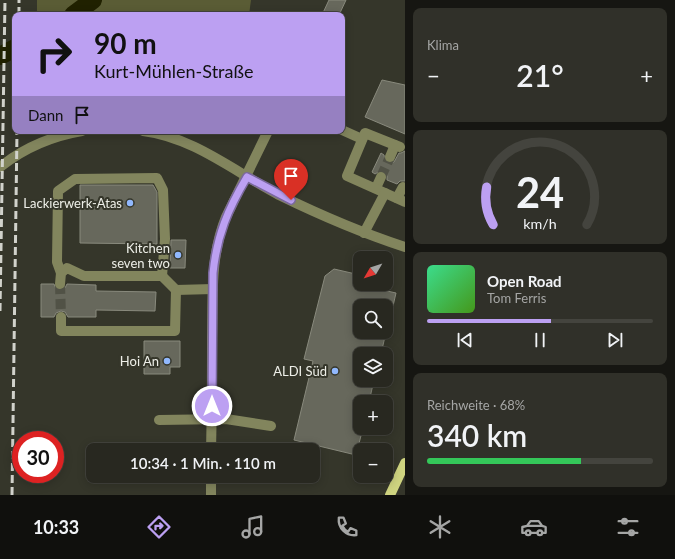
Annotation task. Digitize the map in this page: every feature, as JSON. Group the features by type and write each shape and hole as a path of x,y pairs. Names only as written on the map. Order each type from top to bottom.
{"main road":[{"path":"390,495 405,464"}],"street":[{"path":"345,131 362,139"},
{"path":"390,157 397,146 365,133 347,176 401,200 403,187"},
{"path":"0,167 11,158 28,149 67,134"},
{"path":"154,134 190,145 216,158 279,195 364,233 405,247"},
{"path":"211,443 213,289 215,256 221,231 237,193 247,177 267,134"},
{"path":"364,233 380,190 381,177"},
{"path":"61,317 61,331 175,332 176,290 162,276 84,276 64,271 57,262 58,191 75,179 157,178 163,190 165,239 162,276"},
{"path":"60,284 64,271"},
{"path":"176,290 213,289"},
{"path":"159,420 226,419 271,426"},
{"path":"211,483 211,495"}],"green space":[{"path":"37,0 251,0 249,12 37,12"}],"building":[{"path":"329,0 346,0 340,12 323,12"},
{"path":"382,80 405,85 405,134 365,117"},
{"path":"405,151 405,181 400,181 397,184 387,180 387,176 384,171 380,171 375,174 372,172 381,153 384,155 385,161 390,163 394,162 399,153"},
{"path":"80,185 153,185 157,192 157,244 80,243"},
{"path":"171,240 186,240 185,268 170,268"},
{"name":"ALDI Süd","path":"334,269 353,273 353,291 387,291 396,293 393,306 393,299 353,299 353,339 384,339 383,347 353,347 353,387 372,387 371,395 353,395 353,435 361,435 359,443 353,443 353,454 320,446 320,443 306,443 294,440 313,361 304,359 325,276"},
{"path":"41,284 54,284 56,289 60,290 65,288 67,284 96,285 96,291 156,292 155,311 96,310 96,317 68,317 65,312 61,311 56,313 54,317 41,317"},
{"path":"144,341 180,341 180,367 170,367 170,374 144,374"}],"waterway":[{"path":"77,12 93,0"},
{"path":"0,56 12,50"}],"tunnel":[{"path":"381,177 390,157"},
{"path":"60,284 61,317"}],"railway":[{"path":"0,311 5,0"},
{"path":"19,0 19,12"},
{"path":"12,495 17,134"}],"place":[{"name":"Lackierwerk-Atas","path":"130,203"},
{"name":"Kitchen seven two","path":"178,255"},
{"name":"Hoi An","path":"167,361"},
{"name":"ALDI Süd","path":"335,371"}],"route":[{"path":"212,406 213,273 218,243 226,217 237,193 247,177 291,200"}]}
